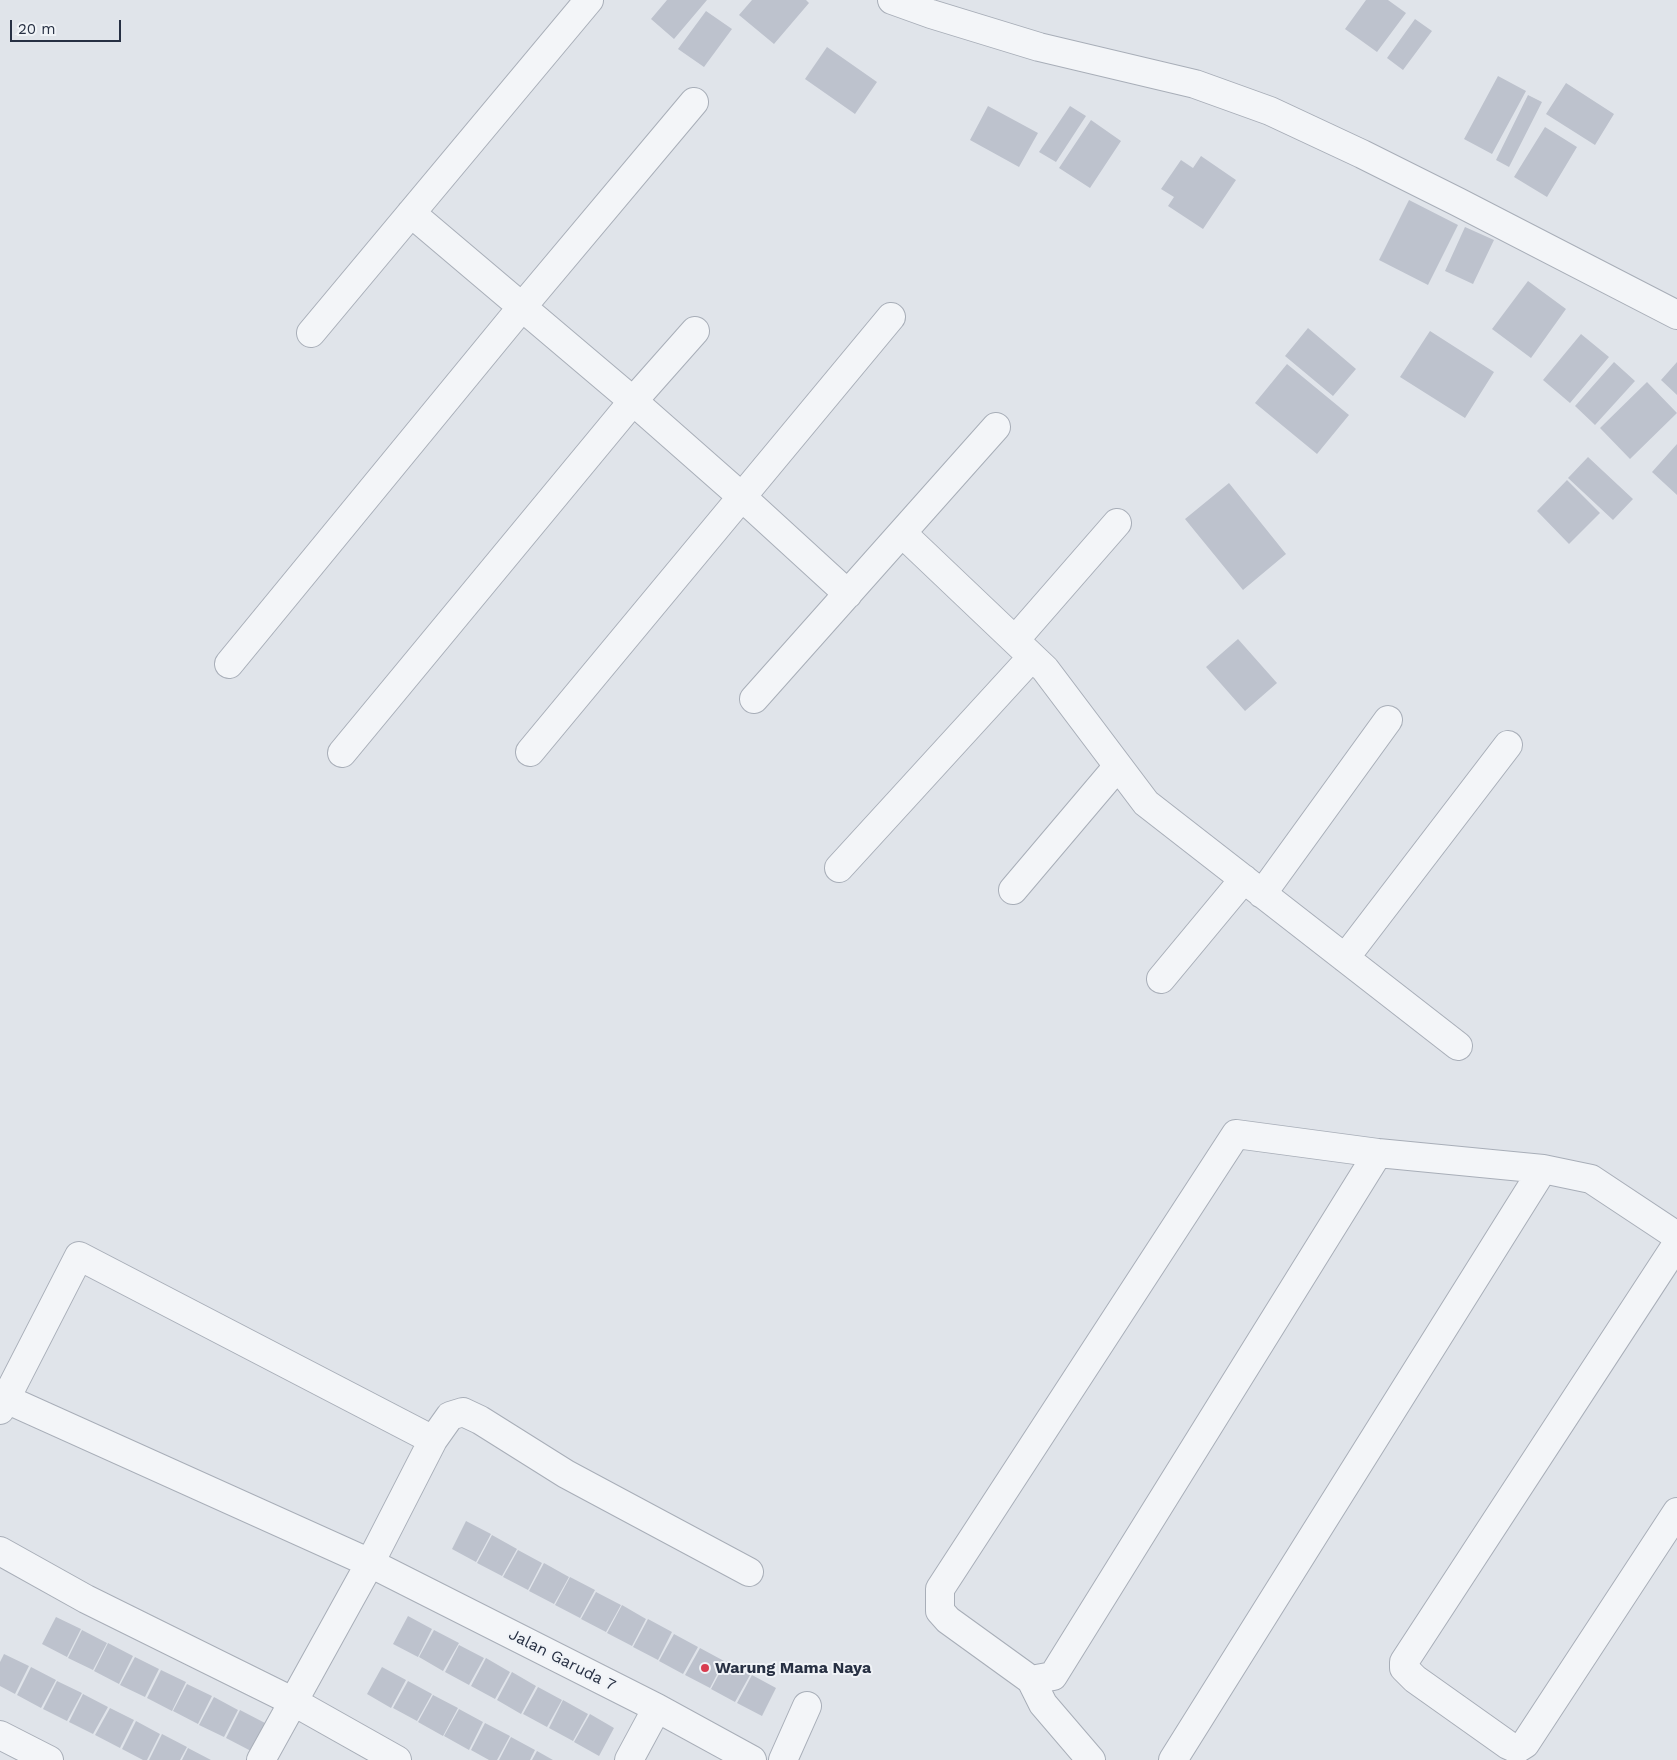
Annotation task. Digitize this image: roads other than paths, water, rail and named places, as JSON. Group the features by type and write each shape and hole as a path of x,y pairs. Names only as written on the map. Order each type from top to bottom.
{"street":[{"path":"311,333 589,0"},
{"path":"892,0 1039,47 1194,84 1270,111 1388,167 1677,315"},
{"path":"229,664 522,307 694,102"},
{"path":"411,212 633,401 848,594"},
{"path":"530,752 891,317"},
{"path":"342,753 633,401 695,331"},
{"path":"754,700 996,427"},
{"path":"839,868 1024,648 1117,523"},
{"path":"902,533 1045,669 1146,802 1458,1046"},
{"path":"1161,979 1253,886 1388,720"},
{"path":"1345,958 1508,745"},
{"path":"1013,890 1118,766"},
{"path":"1090,1760 1043,1704 1031,1680 948,1620 940,1611 940,1589 1236,1134 1378,1153 1543,1169 1591,1179 1677,1236"},
{"path":"1031,1680 1053,1676 1378,1153"},
{"path":"1173,1760 1543,1169"},
{"path":"1677,1244 1409,1654 1404,1662 1404,1668 1415,1679 1508,1745 1517,1749 1526,1744 1677,1512"},
{"path":"3,1404 80,1256 433,1440"},
{"name":"Jalan Garuda 7","path":"3,1404 370,1563 657,1708 752,1760"},
{"path":"261,1760 370,1563 433,1440 450,1416 463,1412 480,1420 566,1474 749,1572"},
{"path":"0,1551 86,1599 294,1702 397,1760"},
{"path":"783,1760 807,1706"},
{"path":"629,1760 657,1708"},
{"path":"0,1735 49,1760"}],"place":[{"name":"Warung Mama Naya","path":"705,1668"}]}
